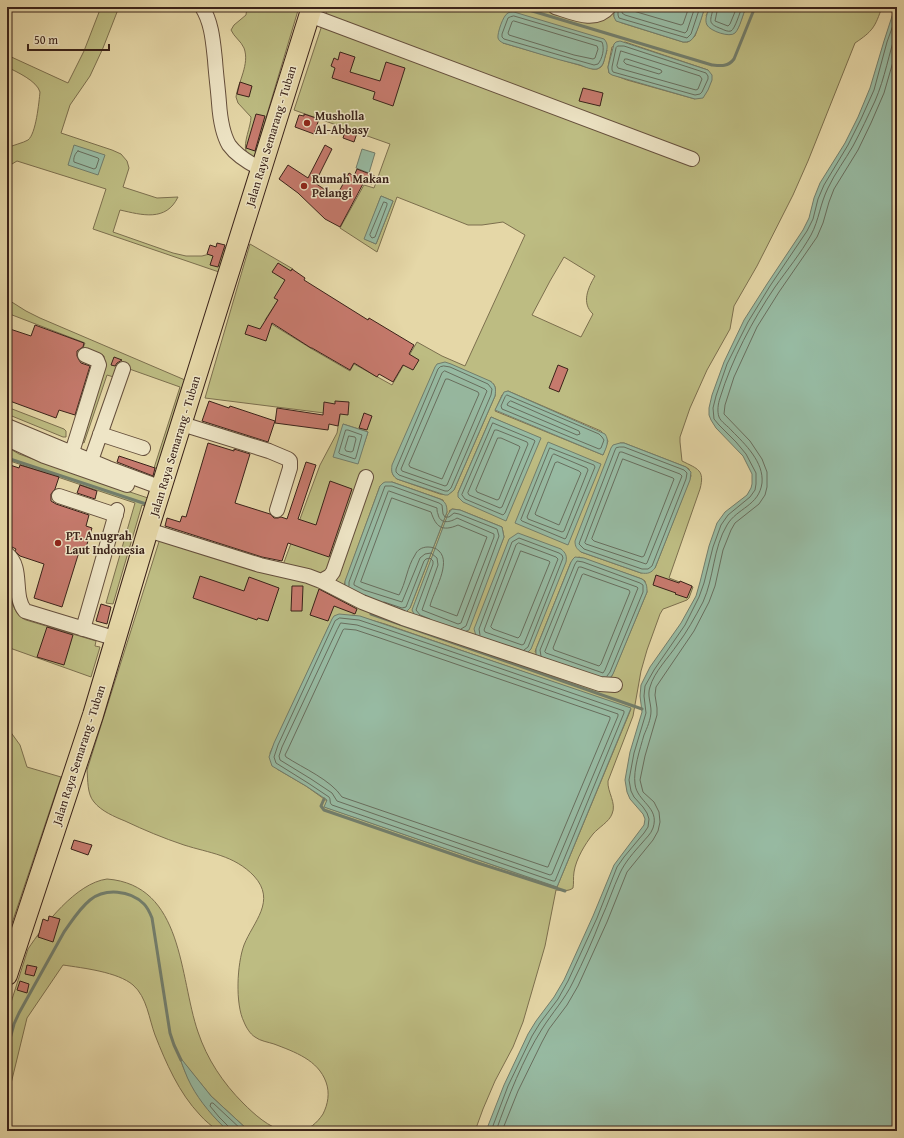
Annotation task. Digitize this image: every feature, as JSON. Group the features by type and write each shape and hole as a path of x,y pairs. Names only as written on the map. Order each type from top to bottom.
{"highway":[{"name":"Jalan Raya Semarang - Tuban","path":"8,967 93,715 117,639 148,530 310,11"}],"lane":[{"path":"202,7 209,22 213,37 220,119 225,137 236,153 261,169"},
{"path":"555,7 582,15 597,16 609,7"},
{"path":"310,11 692,159"},
{"path":"70,459 99,365 97,360 85,355"},
{"path":"89,466 123,370"},
{"path":"182,424 288,459 290,461 290,468 277,510"},
{"path":"7,426 70,459 160,493"},
{"path":"100,434 143,448"},
{"path":"7,439 28,450 70,459"},
{"path":"321,581 330,576 333,572 366,477"},
{"path":"59,496 117,513 83,629"},
{"path":"148,530 245,561 308,576 362,602 403,618 600,684 615,685"},
{"path":"7,554 14,562 21,605 25,611 117,639"}],"shaded area":[{"path":"101,7 119,7 90,76 70,105 61,133 121,154 127,161 129,168 123,187 157,198 178,197 173,205 167,210 153,215 137,214 120,210 113,232 173,253 186,256 202,256 226,248 219,272 93,229 106,189 17,161 7,167 7,148 28,140 31,137 37,118 40,92 35,84 21,74 7,67 7,55 68,83 84,51"},
{"path":"247,7 299,7 254,158 246,151 245,148 251,117 238,103 236,97 245,67 246,60 244,48 231,30 234,25 246,15"},
{"path":"328,7 568,7 613,12 616,19 622,23 683,42 688,42 695,36 705,7 710,7 706,16 733,34 738,28 746,7 882,7 870,32 855,43 793,195 757,266 734,306 730,329 707,370 690,408 680,437 682,461 696,468 701,474 702,478 700,489 669,578 693,587 687,600 663,609 660,614 641,671 633,716 608,781 613,802 611,817 593,834 581,852 575,867 573,888 567,890 556,890 545,946 523,1022 513,1047 495,1081 475,1131 299,1131 312,1126 323,1114 328,1098 326,1082 322,1074 312,1062 298,1054 274,1044 259,1040 253,1036 245,1024 239,1005 238,984 240,963 244,945 261,911 263,894 261,885 246,869 230,859 169,840 117,818 100,808 92,799 89,791 87,770 163,529 283,565 320,465 337,433 340,415 205,398 250,244 293,269 280,297 265,320 350,371 354,364 392,385 417,342 442,356 465,366 525,235 503,222 468,225 397,197 377,252 340,228 364,185 374,188 390,144 294,110","holes":["625,42 708,70 695,99 627,80 609,73 608,67 612,47","503,43 607,50 603,64 597,69 593,69","381,196 393,201 376,244 365,239","564,257 595,276 587,295 587,305 593,314 581,337 532,315","490,381 493,384 495,396 454,490 447,494 440,494 397,479 392,472 392,469","508,391 601,431 608,441 603,455 495,411 502,395","491,417 541,439 458,493","343,424 368,432 363,447","620,443 624,443 686,467 689,469 691,476 655,568 641,573 579,550","392,482 443,500 447,512 410,608 344,585 380,486","452,509 460,510 502,527 504,537 492,567 449,511","579,557 645,581 647,592 611,678 535,652 571,562","353,615 385,624 631,709 557,887 325,807 327,801 306,786 277,769 270,753 329,626"]},
{"path":"7,299 40,318 185,380 157,468 154,468 180,387 121,366 117,378 107,375 84,443 82,442 104,364 104,356 83,348 85,343 7,313"},
{"path":"7,407 64,429 66,431 66,437 7,414"},
{"path":"7,447 19,454 148,498 145,506 142,505 113,604 106,603 135,503 7,460"},
{"path":"7,571 11,599 16,612 20,617 96,641 95,646 100,647 91,677 7,647"},
{"path":"7,727 20,745 27,767 61,777 7,938"},
{"path":"107,879 132,885 151,898 165,916 174,937 181,961 198,1032 206,1052 216,1070 236,1095 257,1116 273,1127 285,1131 249,1131 211,1096 180,1058 193,1088 212,1115 228,1131 218,1131 192,1106 179,1087 155,1035 145,1002 138,990 127,981 110,974 63,965 27,1018 7,1100 7,1015 28,949 43,928 62,906 84,888 95,882"}],"water":[{"path":"614,7 705,7 693,39 683,42 616,21 614,17"},
{"path":"710,7 746,7 737,31 729,35 709,27 706,20"},
{"path":"895,7 897,7 897,1131 486,1131 504,1085 528,1034 564,980 614,865 644,825 645,819 643,814 630,799 625,780 630,752 642,712 640,696 641,685 650,667 681,623 696,596 709,546 717,523 725,512 747,495 752,484 752,474 743,456 716,428 711,420 709,408 712,395 724,362 744,320 803,230 809,218 814,198 820,183 845,143 858,117 870,88"},
{"path":"509,12 514,12 604,39 607,43 607,47 603,64 597,69 591,69 503,43 498,38 498,33 506,14"},
{"path":"620,41 708,70 712,75 712,80 708,90 703,98 695,99 612,75 609,73 608,67 614,44"},
{"path":"74,145 105,155 98,175 68,165"},
{"path":"362,149 375,153 369,173 356,168"},
{"path":"381,196 393,201 376,244 364,239"},
{"path":"445,362 490,381 495,389 495,396 454,490 448,495 397,479 392,473 392,465 435,367 437,364"},
{"path":"508,391 605,434 607,442 603,455 495,410 504,392"},
{"path":"491,417 541,438 506,521 463,502 458,497 458,493"},
{"path":"343,424 368,432 358,464 333,457"},
{"path":"548,442 601,464 568,545 515,523"},
{"path":"624,443 686,467 691,472 690,480 655,568 651,572 647,573 641,573 581,552 575,545 575,541 611,448 613,445"},
{"path":"385,482 392,482 440,499 445,503 447,508 447,512 410,608 406,612 345,589 345,581 380,486"},
{"path":"452,509 460,510 502,527 504,537 469,630 459,634 415,616 412,610 448,514"},
{"path":"518,533 561,549 565,553 566,558 566,562 531,649 526,654 477,639 474,629 509,539"},
{"path":"575,557 584,558 642,579 646,585 647,592 613,674 608,681 536,656 536,649 571,562"},
{"path":"339,614 360,616 631,708 557,887 324,807 327,800 272,766 269,757 274,743 332,619 334,616"},
{"path":"179,1056 211,1096 249,1131 228,1131 218,1121 203,1104 195,1091"}],"building":[{"path":"340,52 355,57 350,72 380,81 386,62 405,68 393,106 373,99 375,92 332,78 335,68 331,66 334,58 338,60"},
{"path":"240,82 252,86 249,97 237,94"},
{"path":"583,88 603,93 600,106 579,101"},
{"path":"256,114 265,116 255,151 246,148"},
{"name":"Musholla Al-Abbasy","path":"304,114 319,119 314,134 295,127 299,115 304,116"},
{"path":"346,129 357,133 354,142 343,138"},
{"path":"325,145 332,149 315,183 336,197 349,173 354,176 357,169 375,176 372,184 364,182 340,227 325,219 298,193 279,179 288,165 308,178"},
{"path":"217,243 225,245 218,267 210,265 213,256 207,254 210,245 216,247"},
{"path":"278,263 291,271 292,269 305,278 304,280 368,320 369,318 414,345 409,354 419,360 413,370 403,365 393,382 379,374 377,377 354,363 350,370 311,348 272,323 266,341 245,334 248,325 260,329 278,300 274,298 285,280 272,272"},
{"path":"35,325 84,343 83,347 77,351 77,356 81,363 90,366 75,415 59,410 56,418 7,400 7,328 31,336"},
{"path":"114,357 122,360 115,366 111,365"},
{"path":"558,365 568,369 559,392 549,388"},
{"path":"209,401 229,408 230,406 275,421 268,442 202,421"},
{"path":"335,401 349,402 348,415 340,414 338,426 329,424 328,430 275,423 277,408 323,415 324,402 335,404"},
{"path":"364,413 372,416 367,430 359,428"},
{"path":"208,443 250,454 235,503 270,514 274,518 281,517 287,519 306,462 316,465 298,519 316,525 330,481 352,489 329,557 288,543 282,561 262,557 165,526 167,518 180,522 182,516 186,517"},
{"path":"119,456 155,468 153,476 117,462"},
{"name":"PT. Anugrah Laut Indonesia","path":"10,465 19,468 20,465 59,477 55,489 51,494 51,501 89,515 86,526 92,528 84,554 79,552 62,607 34,598 44,564 20,556 15,551 16,549 7,546 7,474"},
{"path":"80,485 97,491 95,499 77,493"},
{"path":"656,575 679,583 680,581 692,586 687,598 653,585"},
{"path":"200,576 244,591 249,577 279,588 268,621 258,618 257,620 193,598"},
{"path":"292,586 303,586 302,611 291,611"},
{"path":"319,589 357,609 355,614 334,606 328,621 310,615"},
{"path":"101,604 111,607 107,624 96,621"},
{"path":"47,627 73,635 64,665 37,657"},
{"path":"74,840 92,845 88,855 71,849"},
{"path":"49,916 60,919 53,942 38,937 43,919 48,921"},
{"path":"27,965 37,967 34,976 25,974"},
{"path":"20,981 29,984 27,993 17,990"}],"waterway":[{"path":"519,7 712,65 721,66 727,65 734,59 755,7"},
{"path":"7,458 146,504"},
{"path":"371,614 642,709"},
{"path":"324,799 321,806 324,810 565,891"},
{"path":"7,1050 14,1024 19,1013 64,932 79,911 90,900 96,896 110,892 117,892 125,893 138,899 150,912 170,1033 181,1060"}],"place":[{"name":"Musholla Al-Abbasy","path":"307,123"},
{"name":"Rumah Makan Pelangi","path":"304,186"},
{"name":"PT. Anugrah Laut Indonesia","path":"58,543"}]}
